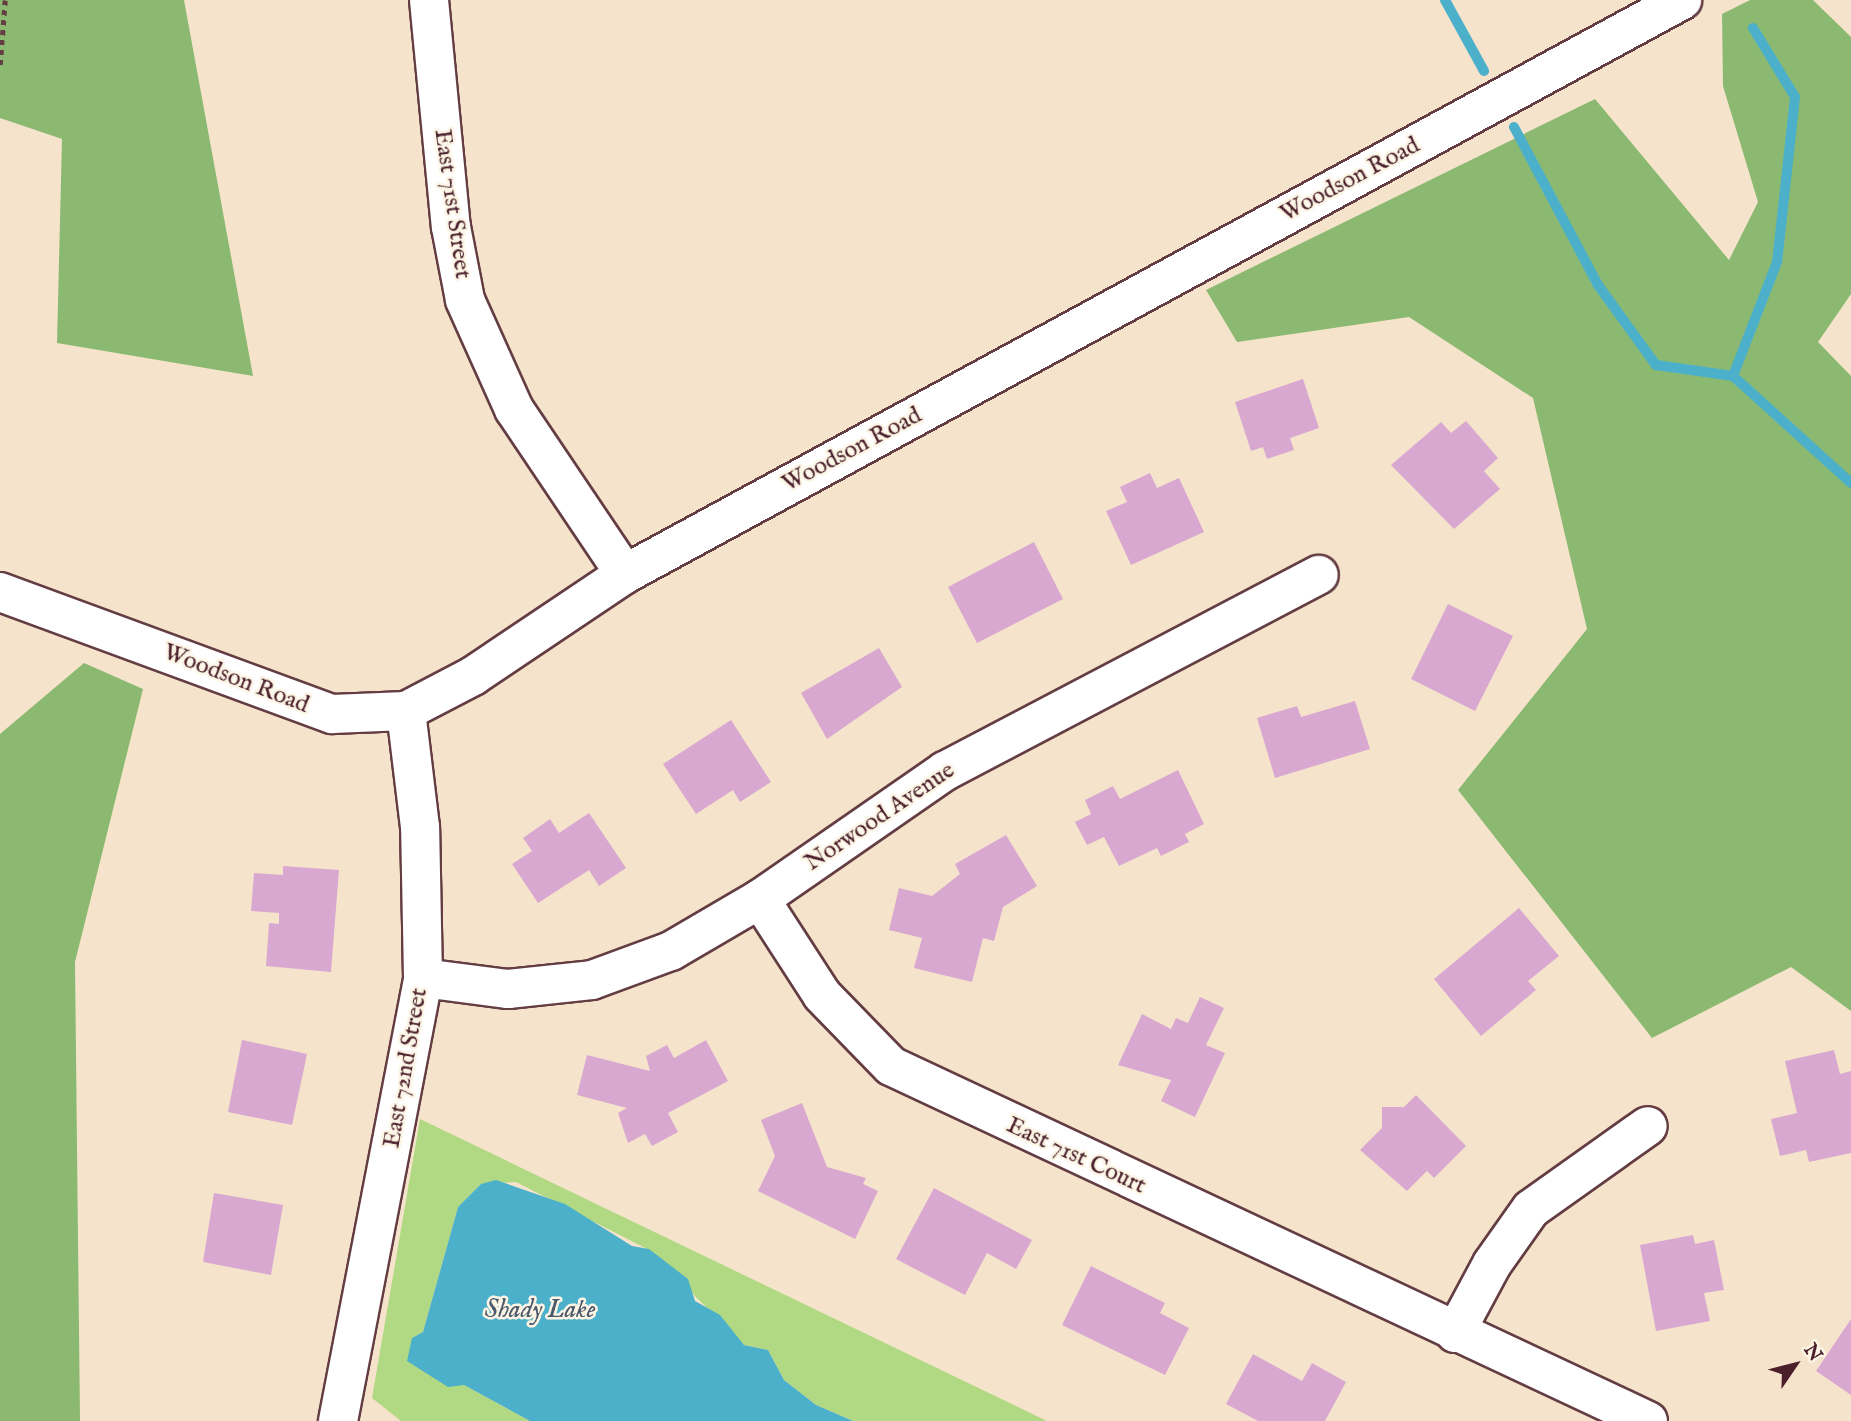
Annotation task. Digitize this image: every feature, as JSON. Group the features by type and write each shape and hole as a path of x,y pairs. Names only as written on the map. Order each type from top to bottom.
{"street":[{"name":"East 71st Street","path":"429,0 451,227 465,300 514,409 625,574"},
{"name":"Woodson Road","path":"0,592 332,714 406,711 473,676 625,574 1682,0"},
{"name":"Norwood Avenue","path":"423,978 508,989 592,980 671,951 760,899 945,771 1319,575"},
{"name":"East 72nd Street","path":"338,1421 423,978 420,827 406,711"},
{"name":"East 71st Court","path":"760,899 822,995 891,1066 1455,1333 1648,1421"},
{"path":"1455,1333 1492,1264 1531,1209 1648,1126"}],"path":[{"path":"0,65 5,0"}],"green space":[{"path":"0,0 184,0 253,376 57,343 62,139 0,118"},
{"path":"1750,0 1813,0 1851,37 1851,294 1818,342 1851,376 1851,1011 1791,967 1652,1038 1458,790 1587,629 1533,398 1409,317 1237,342 1206,290 1595,99 1729,260 1758,202 1723,86 1722,14"},
{"path":"84,663 143,689 75,962 80,1421 0,1421 0,734"},
{"path":"420,1119 1047,1421 853,1421 816,1405 784,1380 768,1350 744,1345 649,1250 516,1182 481,1184 458,1207 423,1332 412,1338 464,1385 530,1421 401,1421 372,1398"}],"water":[{"name":"Shady Lake","path":"496,1180 565,1204 632,1246 649,1249 688,1279 695,1301 720,1315 744,1345 768,1350 784,1380 816,1405 853,1421 530,1421 464,1385 448,1387 407,1361 412,1338 423,1332 458,1207 481,1184"}],"building":[{"path":"1303,379 1319,428 1290,438 1294,450 1267,459 1263,447 1251,451 1235,402"},
{"path":"1466,421 1498,458 1484,471 1500,489 1454,529 1391,465 1441,422 1451,433"},
{"path":"1150,473 1157,488 1179,478 1204,532 1131,565 1106,511 1127,502 1120,487"},
{"path":"1034,542 1063,599 977,643 948,587"},
{"path":"1448,604 1513,636 1475,711 1411,679"},
{"path":"879,648 902,687 827,739 801,693"},
{"path":"1355,701 1370,749 1275,778 1257,718 1297,706 1301,717"},
{"path":"731,720 771,782 740,802 733,790 696,814 663,764"},
{"path":"1178,770 1204,824 1185,834 1189,842 1161,856 1157,848 1119,866 1104,837 1087,845 1075,822 1091,814 1085,800 1113,786 1120,799"},
{"path":"589,813 626,868 599,886 589,870 538,903 512,864 532,851 523,838 550,819 559,833"},
{"path":"1006,835 1037,886 1003,907 994,941 983,938 972,982 914,968 922,938 889,930 899,888 932,896 960,874 955,864"},
{"path":"283,866 339,870 331,972 266,966 269,923 279,924 279,913 251,911 254,873 283,875"},
{"path":"1519,908 1559,956 1528,981 1536,990 1481,1036 1434,979"},
{"path":"1200,997 1224,1008 1206,1045 1225,1053 1195,1117 1161,1101 1171,1080 1118,1065 1142,1014 1171,1029 1176,1018 1188,1023"},
{"path":"242,1040 307,1054 292,1125 228,1112"},
{"path":"706,1040 728,1081 668,1113 678,1132 652,1146 645,1134 628,1143 618,1113 627,1108 577,1095 587,1055 650,1071 646,1056 667,1045 674,1058"},
{"path":"1834,1050 1840,1074 1851,1071 1851,1153 1809,1162 1806,1150 1780,1156 1771,1119 1797,1113 1785,1061"},
{"path":"1416,1095 1466,1146 1434,1178 1427,1171 1407,1191 1360,1150 1382,1128 1382,1107 1404,1107"},
{"path":"802,1103 827,1167 866,1178 863,1184 878,1191 855,1239 758,1191 775,1156 761,1120"},
{"path":"934,1188 1032,1240 1016,1269 987,1253 965,1295 896,1259"},
{"path":"214,1193 283,1205 271,1275 203,1262"},
{"path":"1693,1235 1695,1244 1714,1240 1724,1290 1704,1293 1710,1321 1656,1331 1640,1245"},
{"path":"1091,1266 1165,1303 1160,1313 1189,1328 1165,1375 1062,1325"},
{"path":"1851,1319 1851,1395 1816,1371"},
{"path":"1253,1354 1302,1381 1312,1363 1346,1382 1325,1421 1258,1421 1226,1404"}],"waterway":[{"path":"1445,0 1484,71"},
{"path":"1753,28 1795,97 1777,262 1733,376 1851,483"},
{"path":"1514,127 1598,285 1656,365 1733,376"}]}
